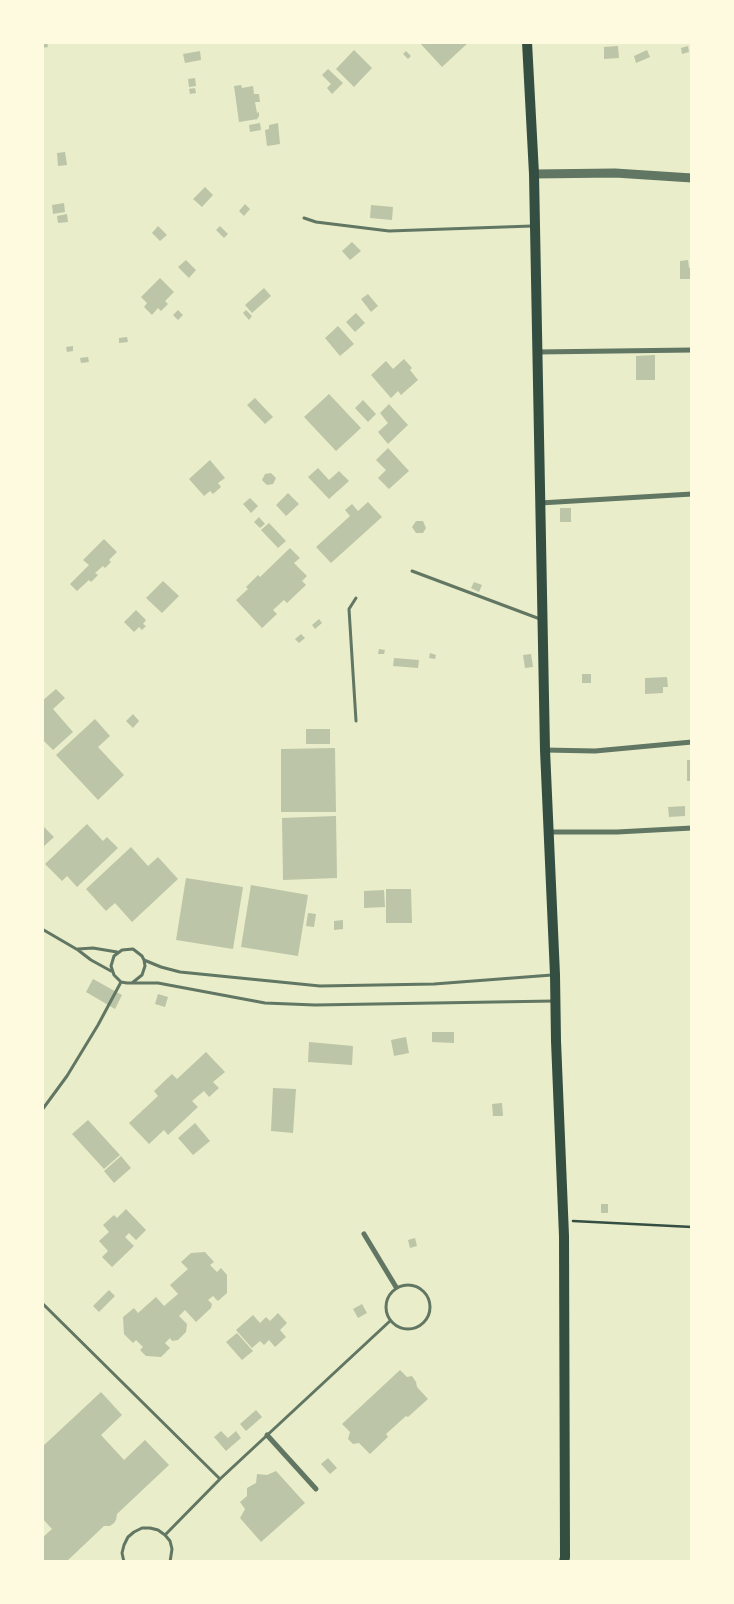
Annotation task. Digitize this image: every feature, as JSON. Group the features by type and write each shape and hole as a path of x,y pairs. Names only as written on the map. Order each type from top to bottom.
{"main road":[{"path":"527,42 534,174 545,750 563,1220 565,1560"}],"street":[{"path":"534,174 615,173 692,178"},
{"path":"537,352 692,350"},
{"path":"540,503 692,494"},
{"path":"545,750 595,751 692,742"},
{"path":"548,832 692,828"},
{"path":"364,1234 396,1287"},
{"path":"266,1434 316,1489"}],"lane":[{"path":"304,218 316,222 389,231 535,226"},
{"path":"412,571 542,620"},
{"path":"356,598 349,610 356,721"},
{"path":"42,929 111,971 121,982 158,983 265,1003 555,1001"},
{"path":"78,950 93,948 117,952 128,948 133,949 144,960 144,972 142,976 132,983"},
{"path":"111,971 112,961 117,952"},
{"path":"144,960 180,972 320,986 434,984 555,975"},
{"path":"42,1110 68,1076 98,1026 121,982"},
{"path":"411,1284 424,1290 428,1296 430,1311 423,1323 410,1329 396,1326 390,1321 387,1315 386,1303 391,1291 396,1287 411,1284"},
{"path":"42,1304 220,1479"},
{"path":"165,1534 266,1434 390,1321"},
{"path":"124,1562 122,1553 128,1537 142,1528 158,1530 165,1534 170,1541 172,1549 170,1562"}],"path":[{"path":"563,1220 692,1227"}],"building":[{"path":"42,42 47,42 48,47 42,48"},
{"path":"419,42 469,42 442,67"},
{"path":"618,46 619,58 604,59 604,47"},
{"path":"688,46 689,52 682,54 681,48"},
{"path":"354,50 372,68 354,87 336,69"},
{"path":"647,50 650,57 636,63 634,56"},
{"path":"200,51 201,60 185,63 183,54"},
{"path":"406,51 411,56 408,59 403,54"},
{"path":"328,69 343,83 332,94 327,88 331,84 322,75"},
{"path":"195,78 196,86 189,87 188,79"},
{"path":"241,85 242,88 253,86 254,94 259,94 260,102 255,102 257,113 259,112 258,119 239,122 234,86"},
{"path":"195,88 196,93 190,94 189,89"},
{"path":"260,123 261,130 250,132 249,125"},
{"path":"278,123 280,144 267,146 265,130 269,129 269,125"},
{"path":"65,152 67,165 58,166 57,153"},
{"path":"205,187 213,195 202,207 193,199"},
{"path":"64,203 65,212 53,214 52,205"},
{"path":"245,204 250,209 244,216 239,211"},
{"path":"371,205 393,207 392,220 370,218"},
{"path":"67,214 68,222 58,223 57,216"},
{"path":"158,226 167,235 160,241 152,233"},
{"path":"220,226 228,234 224,238 216,230"},
{"path":"352,242 361,251 350,260 342,251"},
{"path":"186,260 196,270 189,278 178,267"},
{"path":"688,260 689,268 692,268 690,279 680,279 680,261"},
{"path":"160,278 174,292 165,301 168,304 161,311 158,308 152,315 144,307 147,303 141,297"},
{"path":"264,288 271,296 252,313 245,305"},
{"path":"368,294 378,306 371,312 361,299"},
{"path":"178,310 183,315 178,320 173,315"},
{"path":"246,310 252,316 249,320 243,313"},
{"path":"356,313 365,323 355,332 346,322"},
{"path":"338,326 354,344 340,356 325,338"},
{"path":"127,337 128,342 119,343 119,338"},
{"path":"73,346 73,351 67,352 66,347"},
{"path":"655,355 655,380 636,380 636,356"},
{"path":"88,357 89,362 81,363 80,358"},
{"path":"404,359 412,368 410,370 418,380 401,395 398,391 391,398 371,375 386,361 393,369"},
{"path":"329,394 361,428 336,451 304,417"},
{"path":"255,398 273,417 265,424 247,405"},
{"path":"363,400 376,414 368,422 355,408"},
{"path":"389,404 408,425 388,444 378,432 388,423 380,413"},
{"path":"388,448 409,471 389,489 378,478 386,470 376,460"},
{"path":"210,460 225,478 218,483 221,487 213,494 210,491 204,496 189,479"},
{"path":"318,468 329,480 339,471 349,481 329,499 308,477"},
{"path":"271,473 276,478 273,484 267,485 262,480 265,474"},
{"path":"288,493 299,504 286,516 276,505"},
{"path":"250,498 258,506 251,513 243,504"},
{"path":"368,502 382,517 331,563 316,547 350,516 345,510 352,504 358,511"},
{"path":"560,508 571,508 571,522 560,522"},
{"path":"259,517 265,524 260,528 254,522"},
{"path":"416,521 423,521 426,528 423,533 416,533 412,527"},
{"path":"269,523 286,541 278,548 261,530"},
{"path":"104,539 117,552 109,560 111,562 105,568 103,566 95,573 98,575 91,582 89,580 77,591 70,584 89,565 83,560"},
{"path":"290,548 300,558 294,563 307,576 302,581 306,585 287,603 284,600 273,610 277,614 262,628 236,600 248,589 246,587 258,575 260,577"},
{"path":"163,581 179,596 162,613 146,598"},
{"path":"474,582 482,585 479,592 471,588"},
{"path":"136,610 146,620 143,624 146,626 142,630 139,627 134,632 124,622"},
{"path":"319,619 322,623 315,629 312,625"},
{"path":"301,634 305,638 299,643 295,639"},
{"path":"379,649 385,650 384,654 378,654"},
{"path":"430,653 436,655 435,659 429,658"},
{"path":"531,654 533,667 525,668 523,655"},
{"path":"394,658 419,660 418,668 393,666"},
{"path":"582,674 591,674 591,683 582,683"},
{"path":"667,677 668,687 663,687 663,693 645,694 645,678"},
{"path":"56,689 65,698 53,709 73,732 53,750 42,739 42,701"},
{"path":"133,714 139,721 133,728 126,721"},
{"path":"95,719 110,736 98,747 124,775 98,800 56,755"},
{"path":"306,729 330,729 330,744 306,744"},
{"path":"335,748 336,812 281,812 281,749"},
{"path":"687,760 692,760 692,781 687,781"},
{"path":"685,806 685,816 669,817 668,807"},
{"path":"336,816 337,878 283,880 282,818"},
{"path":"87,824 103,841 107,837 118,848 77,887 67,876 62,881 45,864"},
{"path":"42,825 54,837 42,848"},
{"path":"131,847 148,866 158,857 178,879 132,922 115,903 106,911 86,889"},
{"path":"186,878 243,887 233,949 176,940"},
{"path":"251,885 308,895 298,956 241,947"},
{"path":"386,889 411,889 412,923 386,923"},
{"path":"384,890 385,907 364,908 364,891"},
{"path":"308,913 316,914 314,927 306,926"},
{"path":"343,920 343,929 334,930 334,921"},
{"path":"93,979 122,995 115,1009 86,992"},
{"path":"158,994 168,997 165,1007 155,1004"},
{"path":"432,1032 454,1032 454,1043 432,1042"},
{"path":"406,1037 409,1053 394,1056 391,1040"},
{"path":"309,1042 353,1046 352,1065 308,1062"},
{"path":"206,1052 225,1072 213,1082 219,1088 209,1097 204,1091 192,1101 198,1107 168,1135 164,1130 149,1144 129,1123 158,1096 154,1091 172,1074 177,1079"},
{"path":"273,1088 296,1089 293,1133 271,1131"},
{"path":"502,1103 503,1116 493,1116 492,1104"},
{"path":"88,1120 120,1155 104,1169 72,1134"},
{"path":"195,1123 210,1141 193,1155 178,1138"},
{"path":"121,1156 131,1168 114,1183 104,1171"},
{"path":"601,1204 608,1204 608,1213 601,1213"},
{"path":"126,1209 146,1230 136,1240 129,1233 125,1237 134,1246 112,1267 102,1257 108,1251 99,1241 109,1232 103,1225 114,1215 117,1218"},
{"path":"415,1238 417,1246 410,1248 408,1240"},
{"path":"205,1252 214,1262 210,1265 217,1272 221,1268 227,1275 227,1293 218,1301 213,1296 208,1300 212,1304 211,1308 196,1322 185,1310 179,1316 187,1324 186,1332 178,1340 172,1341 170,1338 165,1343 170,1348 161,1357 146,1356 140,1350 143,1347 136,1340 133,1343 124,1334 123,1317 134,1308 138,1313 156,1297 164,1306 178,1294 170,1285 188,1269 181,1262 191,1253"},
{"path":"109,1290 115,1296 99,1312 93,1306"},
{"path":"362,1304 367,1313 358,1318 353,1309"},
{"path":"278,1313 287,1323 280,1330 286,1337 275,1347 269,1340 264,1345 260,1341 252,1348 236,1330 253,1315 260,1323 266,1317 270,1321"},
{"path":"237,1333 253,1351 242,1360 226,1342"},
{"path":"400,1370 407,1377 412,1376 417,1387 428,1399 386,1434 388,1437 370,1454 359,1443 353,1444 348,1439 350,1432 342,1424"},
{"path":"101,1392 122,1415 101,1435 124,1460 145,1440 169,1465 117,1514 114,1523 110,1526 104,1526 66,1562 42,1562 42,1538 52,1529 42,1518 42,1447"},
{"path":"256,1410 262,1417 246,1431 240,1424"},
{"path":"221,1431 228,1438 236,1431 241,1438 226,1451 214,1437"},
{"path":"328,1458 337,1468 330,1474 321,1464"},
{"path":"276,1471 305,1503 261,1542 240,1518 245,1509 240,1502 247,1496 247,1488 256,1483 257,1474 267,1475"}]}
